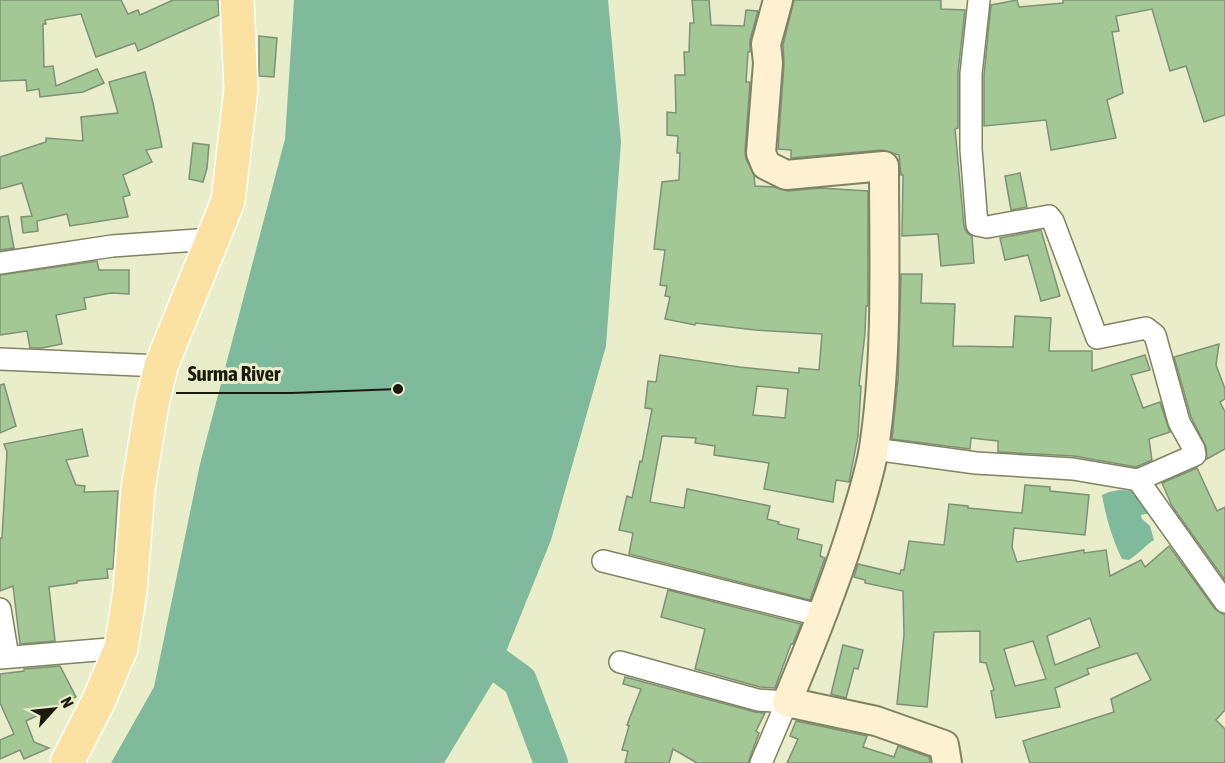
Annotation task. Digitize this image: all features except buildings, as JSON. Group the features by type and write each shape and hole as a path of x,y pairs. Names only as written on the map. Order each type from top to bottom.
{"main road":[{"path":"67,763 99,700 121,648 130,591 138,489 152,404 161,366 228,201 241,89 237,0"}],"street":[{"path":"761,763 823,616 864,494 874,449 882,380 884,166 786,175 766,165 761,153 768,63 766,44 778,0"},
{"path":"874,449 976,463 1073,469 1138,480 1195,455 1179,422 1155,335 1146,328 1097,338 1053,221 1048,216 987,227 977,225 971,149 971,74 979,0"},
{"path":"0,263 112,246 212,239"},
{"path":"0,359 161,366"},
{"path":"1138,480 1225,602"},
{"path":"603,561 823,616"},
{"path":"0,609 4,657 121,648"},
{"path":"620,662 758,700 787,702 876,721 944,745 947,763"}],"shaded area":[{"path":"294,0 608,0 621,142 606,346 551,540 495,679 444,763 111,763 154,687 200,464 285,139"},
{"path":"1119,490 1140,491 1150,513 1141,515 1142,519 1150,526 1154,540 1129,560 1122,559 1118,551 1102,495"}],"waterway":[{"path":"462,639 520,681 551,763"}],"place":[{"name":"Surma River","path":"398,389"}]}
